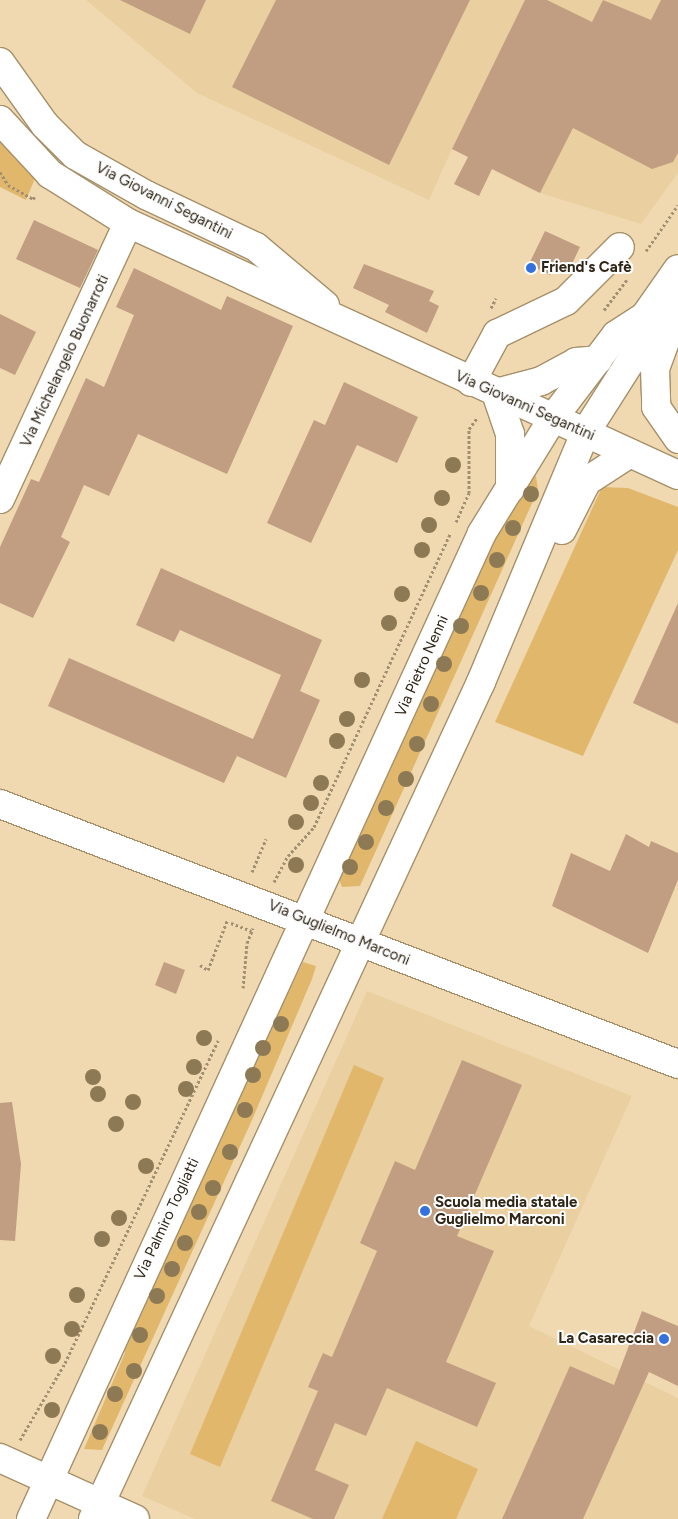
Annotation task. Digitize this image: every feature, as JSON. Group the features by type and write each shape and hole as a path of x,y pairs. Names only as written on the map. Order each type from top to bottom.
{"street":[{"name":"Via Giovanni Segantini","path":"0,62 45,125 75,154 146,195 256,248 345,322"},
{"name":"Via Giovanni Segantini","path":"0,120 50,174 128,223 471,382 678,475"},
{"name":"Via Michelangelo Buonarroti","path":"0,499 128,223"},
{"path":"471,382 497,334 566,301 620,247"},
{"path":"97,1511 512,607 585,433 634,356 645,316 678,269"},
{"path":"678,306 655,369 656,407 678,439"},
{"name":"Via Pietro Nenni","path":"304,921 482,533 553,418 616,335 645,316"},
{"path":"510,489 510,434 496,393 541,381 576,362 598,360"},
{"path":"512,607 532,592 587,482 630,453"},
{"name":"Via Guglielmo Marconi","path":"0,804 269,888 304,921 678,1064"},
{"name":"Via Palmiro Togliatti","path":"31,1519 47,1480 304,921"},
{"path":"4,1460 47,1480 97,1511 134,1519"}],"path":[{"path":"239,998 247,943 269,888 288,856 314,827 470,493 469,429 496,393"},
{"path":"259,875 252,872 266,838"},
{"path":"200,966 208,970 227,922"},
{"path":"4,1460 65,1363 222,1034"}],"shaded area":[{"path":"86,0 678,0 678,173 641,224 540,193 452,149 429,200 197,93"},
{"path":"0,137 36,176 26,200 0,187"},
{"path":"536,476 538,490 360,886 342,887 337,875 504,515 523,481"},
{"path":"602,487 628,488 678,507 678,550 583,756 495,722"},
{"path":"303,962 316,966 312,979 252,1120 102,1450 84,1449 125,1353 124,1334"},
{"name":"Scuola media statale Guglielmo Marconi","path":"367,991 632,1096 529,1326 678,1398 678,1519 195,1519 142,1496"},
{"path":"354,1065 384,1078 220,1467 190,1454"},
{"path":"416,1441 478,1469 456,1519 382,1519"}],"building":[{"path":"120,0 206,0 190,34"},
{"path":"276,0 470,0 389,165 232,87"},
{"path":"525,0 547,0 592,22 603,0 651,20 661,0 678,0 678,153 673,162 652,169 573,128 540,193 492,169 479,196 454,184 468,157 452,149"},
{"path":"34,220 98,250 80,288 16,259"},
{"path":"545,231 580,247 571,266 554,266 550,275 529,264"},
{"path":"364,264 434,291 429,301 439,306 427,333 385,312 389,305 353,288"},
{"path":"134,268 221,310 227,296 293,326 227,474 138,434 109,496 84,485 61,537 70,542 33,618 0,603 0,547 31,479 39,482 86,378 104,387 134,315 116,307"},
{"path":"0,314 36,332 15,375 0,368"},
{"path":"344,382 418,417 397,463 357,445 311,543 267,523 314,420 325,425"},
{"path":"161,568 322,640 300,691 320,700 286,778 237,756 224,783 48,706 69,658 253,739 281,675 180,630 174,642 136,625"},
{"path":"678,603 678,724 633,703"},
{"path":"626,834 649,847 651,841 678,853 678,880 648,953 552,906 571,853 610,871"},
{"path":"164,962 185,970 176,994 155,985"},
{"path":"462,1060 522,1085 457,1236 494,1251 446,1362 496,1383 477,1427 387,1388 366,1436 335,1423 315,1470 349,1485 334,1519 313,1519 271,1501 318,1391 308,1387 323,1353 332,1357 377,1251 360,1243 395,1161 415,1170"},
{"path":"12,1102 21,1164 15,1241 0,1240 0,1103"},
{"path":"642,1311 678,1326 678,1386 649,1372 583,1519 502,1519 570,1366 614,1385"}],"place":[{"name":"Friend's Cafè","path":"531,268"},
{"name":"Scuola media statale Guglielmo Marconi","path":"425,1211"},
{"name":"La Casareccia","path":"664,1339"}]}
